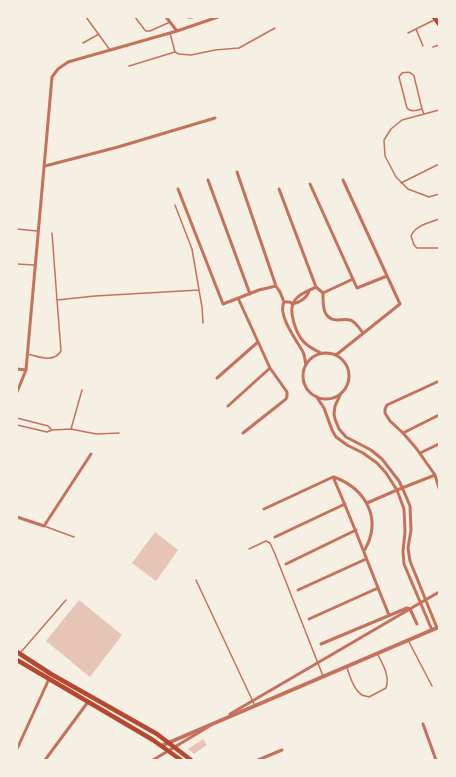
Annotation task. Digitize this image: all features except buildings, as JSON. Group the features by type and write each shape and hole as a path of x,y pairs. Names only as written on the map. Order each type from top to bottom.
{"main road":[{"path":"435,18 439,24"},
{"path":"18,653 51,674 157,734 192,760"},
{"path":"17,660 161,746 181,760"}],"street":[{"path":"166,17 177,31"},
{"path":"17,392 26,370 28,354 52,77 58,69 68,62 177,31 218,17"},
{"path":"45,166 118,147 215,118"},
{"path":"238,172 276,286 284,302 282,307 288,327 304,354 306,365"},
{"path":"208,180 250,294"},
{"path":"336,355 400,304 343,180"},
{"path":"310,184 357,288 387,276"},
{"path":"178,189 223,304 276,286"},
{"path":"279,189 316,287 323,293 323,308 329,318 336,320 349,319 363,333"},
{"path":"323,293 353,279"},
{"path":"316,287 305,292 295,300 292,304 292,315 294,325 302,340 308,346 322,353"},
{"path":"238,298 270,368 286,392 287,396 286,399 243,433"},
{"path":"284,302 290,302 292,304"},
{"path":"217,378 258,342"},
{"path":"161,746 169,743 323,676 432,630 438,627 410,561 408,548 410,533 410,506 402,488 395,475 382,459 367,448 343,435 336,425 334,414 335,406 349,380 349,372 342,359 336,355 322,353 316,355 306,365 304,379 310,391 316,396 324,408 332,430 336,436 377,463 386,472 397,490 404,509 404,564 432,630"},
{"path":"228,406 270,368"},
{"path":"17,369 26,370"},
{"path":"437,382 387,405 385,413 390,421 403,433 420,453 435,475 439,488"},
{"path":"316,396 322,398 332,398 341,393"},
{"path":"403,433 439,415"},
{"path":"420,453 439,444"},
{"path":"363,453 367,448"},
{"path":"17,517 44,526 91,454"},
{"path":"367,503 435,475"},
{"path":"333,477 356,530 389,615"},
{"path":"264,509 333,477 343,480 362,495 367,503 372,524 369,543 364,551"},
{"path":"275,537 345,504"},
{"path":"286,564 356,530"},
{"path":"405,532 410,533"},
{"path":"298,590 366,559"},
{"path":"309,619 378,588"},
{"path":"153,760 439,592"},
{"path":"321,644 407,608 410,609 417,624"},
{"path":"17,749 49,679"},
{"path":"45,760 88,702"},
{"path":"422,724 436,760"},
{"path":"258,760 282,750"}],"lane":[{"path":"86,17 110,50"},
{"path":"135,17 146,31 170,22"},
{"path":"185,17 195,17"},
{"path":"408,33 435,18"},
{"path":"129,66 175,52 179,54 191,55 215,50 239,48 275,28"},
{"path":"416,29 423,46"},
{"path":"170,33 175,52"},
{"path":"83,43 99,34"},
{"path":"433,47 439,45"},
{"path":"422,108 412,111 407,108 399,77 402,73 409,72 414,76 424,114"},
{"path":"439,110 402,120 391,129 384,140 385,156 396,177 408,189 429,197 439,194"},
{"path":"401,182 439,164"},
{"path":"175,205 192,249 202,307 203,323"},
{"path":"439,219 419,227 411,236 414,245 417,248 439,248"},
{"path":"17,229 39,231"},
{"path":"28,354 50,358 58,355 61,351 52,233"},
{"path":"17,264 36,266"},
{"path":"57,300 96,296 199,290"},
{"path":"71,429 82,390"},
{"path":"17,418 48,426 52,430"},
{"path":"17,425 47,432 52,430 71,429 97,434 119,433"},
{"path":"44,526 74,537"},
{"path":"249,549 266,541 270,544 276,554 323,676"},
{"path":"196,580 255,706"},
{"path":"18,653 66,600"},
{"path":"408,640 432,686"},
{"path":"347,666 350,677 357,690 362,695 369,697 386,688 387,684 385,668 378,653"}]}
